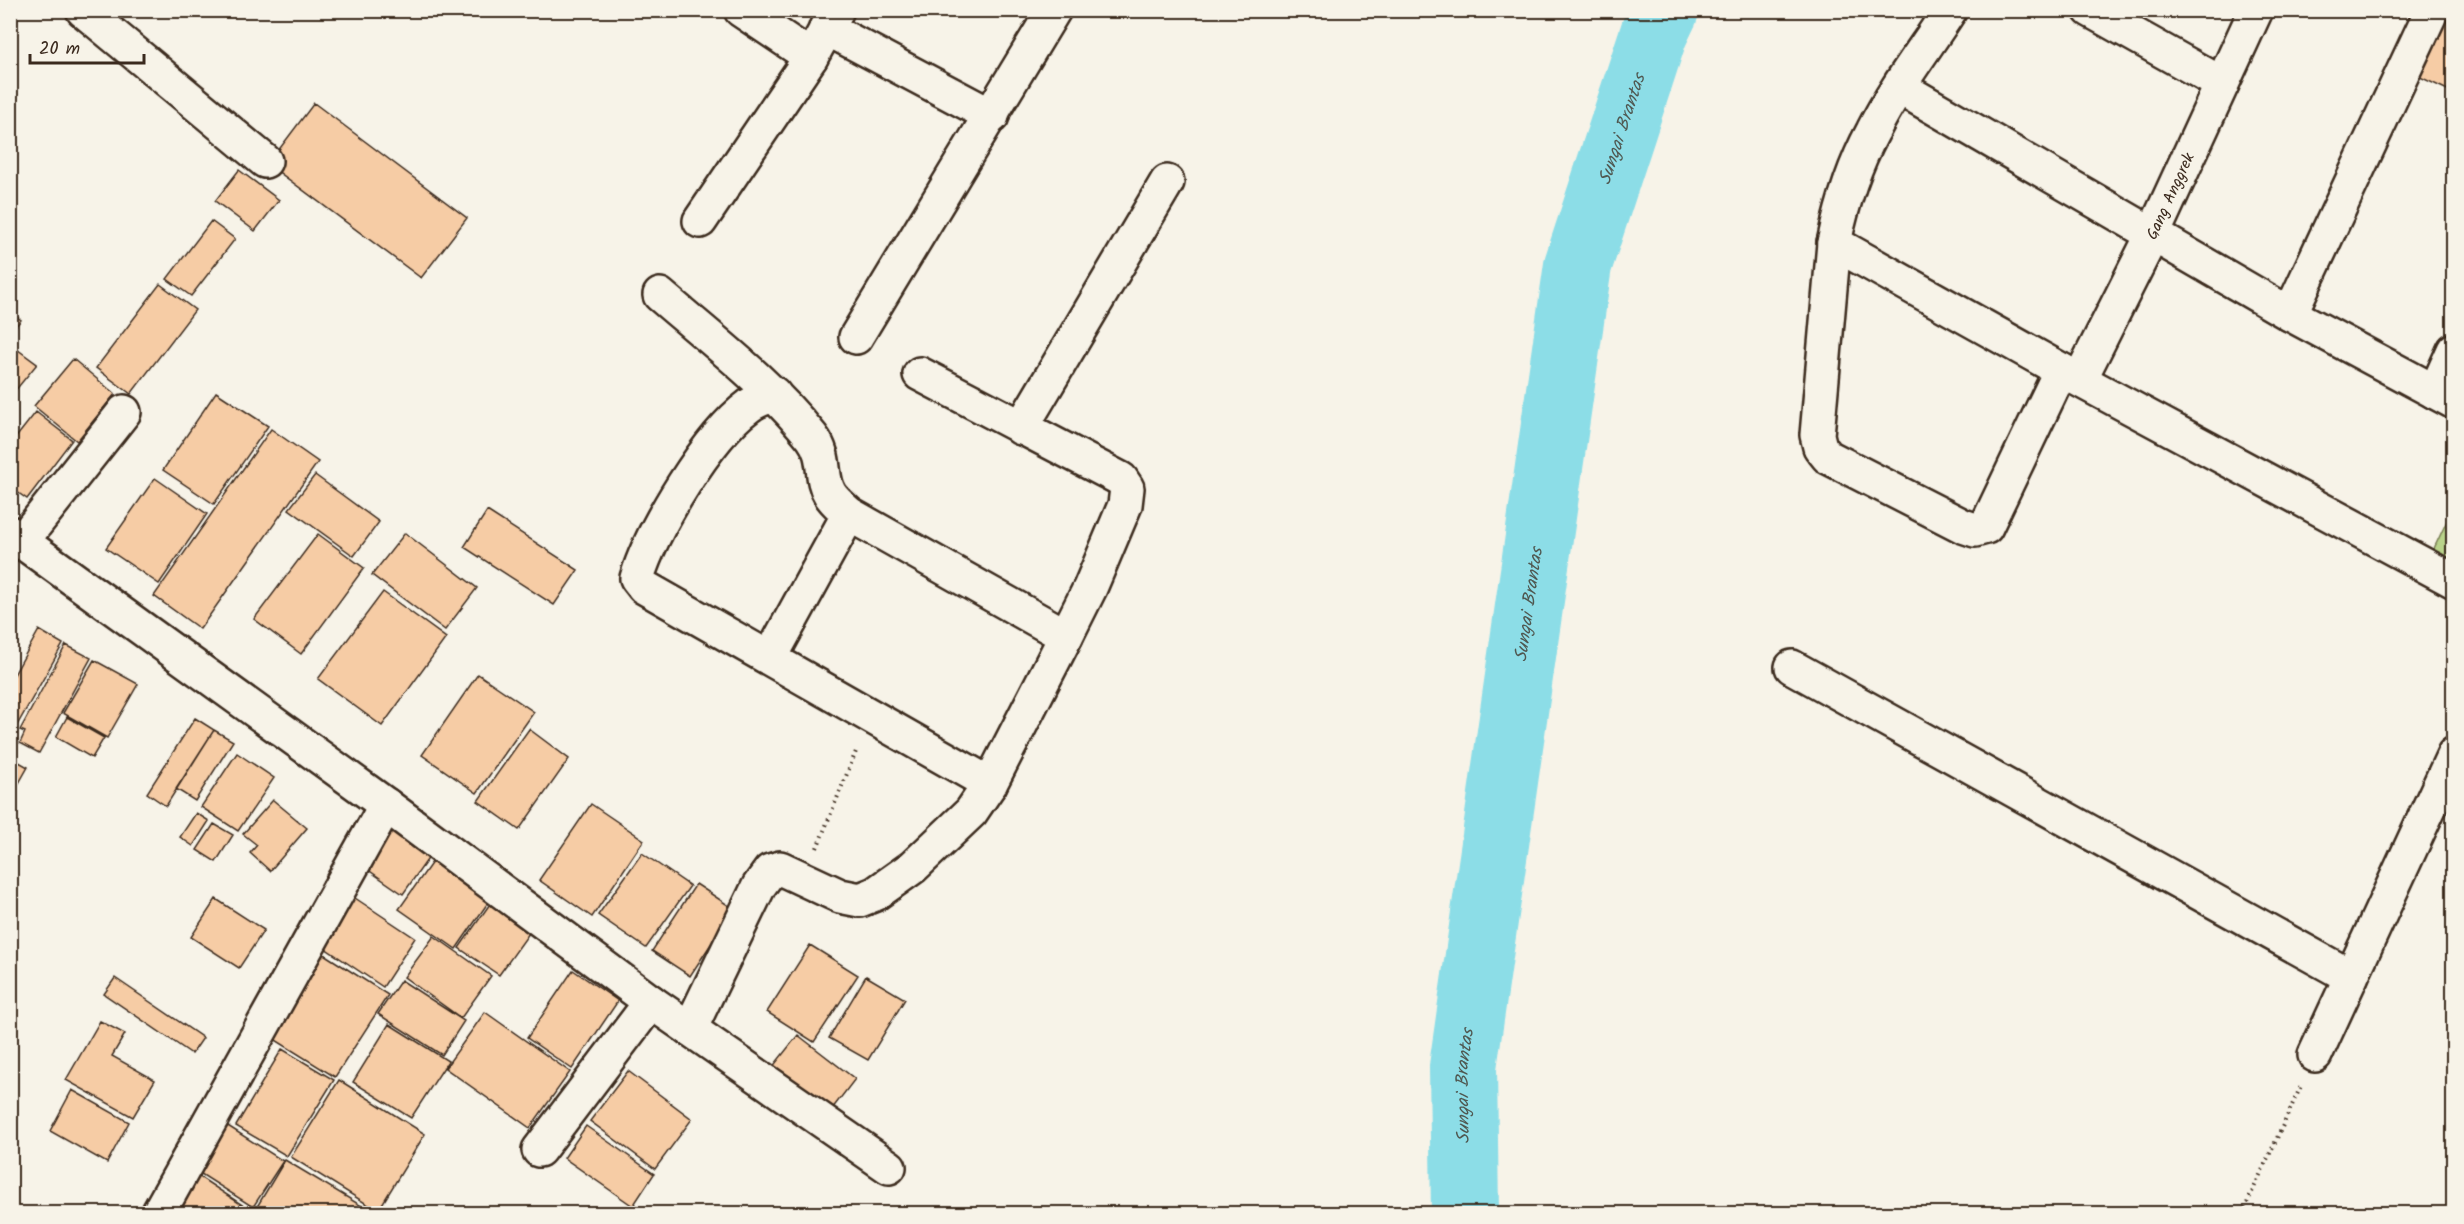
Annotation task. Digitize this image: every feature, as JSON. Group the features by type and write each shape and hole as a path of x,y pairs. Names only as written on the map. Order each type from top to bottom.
{"street":[{"path":"83,10 265,161"},
{"path":"741,10 811,57"},
{"path":"856,337 992,116 1054,10"},
{"path":"1950,10 1873,130 1855,169 1841,211 1834,243 2071,375 2454,581"},
{"path":"2090,10 2222,84"},
{"name":"Gang Anggrek","path":"1834,243 1817,435 1820,447 1828,457 1963,526 1975,530 1986,527 2153,234 2256,10"},
{"path":"2290,314 2432,10"},
{"path":"700,221 811,57 831,19 992,116"},
{"path":"1899,87 2290,314 2444,397 2454,350"},
{"path":"1021,428 1167,182"},
{"path":"660,294 774,394 813,439 822,453 830,494 849,514 1066,636"},
{"path":"690,1029 759,886 770,871 780,868 840,896 860,900 875,894 913,867 971,812 990,784 1066,636 1090,588 1125,505 1127,488 1121,479 920,374"},
{"path":"774,394 751,404 731,421 697,466 652,539 637,578 644,587 990,784"},
{"path":"124,412 16,537 386,805 651,1002 889,1167"},
{"path":"770,658 849,514"},
{"path":"1792,667 2351,977"},
{"path":"2315,1055 2454,754"},
{"path":"158,1214 386,805"},
{"path":"539,1150 651,1002"}],"path":[{"path":"804,879 871,716"},
{"path":"2242,1214 2315,1055"}],"green space":[{"path":"2453,508 2453,569 2430,557"}],"building":[{"path":"2451,10 2454,10 2454,93 2420,77"},
{"path":"314,103 467,218 421,278 268,164"},
{"path":"239,170 279,200 255,231 215,201"},
{"path":"211,221 235,239 191,296 167,279"},
{"path":"160,284 195,310 131,394 96,368"},
{"path":"10,312 21,320 10,333"},
{"path":"10,344 37,364 10,397"},
{"path":"73,359 115,394 77,441 34,406"},
{"path":"216,392 268,426 214,504 163,470"},
{"path":"36,412 72,440 27,499 10,487 10,445"},
{"path":"271,429 318,462 200,629 154,596"},
{"path":"315,475 379,522 354,556 289,509"},
{"path":"155,478 207,514 159,584 106,548"},
{"path":"487,511 578,570 554,605 464,547"},
{"path":"405,533 477,588 445,630 372,575"},
{"path":"318,534 364,568 301,654 254,619"},
{"path":"383,592 446,638 382,726 318,679"},
{"path":"39,630 63,644 16,727 10,724 10,682"},
{"path":"66,645 91,658 39,753 20,743 25,732 20,730"},
{"path":"94,660 138,684 107,738 63,713"},
{"path":"478,674 534,712 477,793 422,755"},
{"path":"67,717 104,738 92,758 56,737"},
{"path":"195,718 214,730 166,806 147,793"},
{"path":"529,729 569,759 519,830 478,801"},
{"path":"214,730 233,741 195,801 176,789"},
{"path":"237,753 274,778 238,831 201,807"},
{"path":"10,757 28,767 10,799"},
{"path":"273,800 307,828 270,871 250,853 257,845 243,834"},
{"path":"591,804 644,840 592,917 539,880"},
{"path":"196,813 209,821 193,846 180,837"},
{"path":"398,819 437,846 403,894 364,867"},
{"path":"214,824 233,835 216,862 197,850"},
{"path":"642,853 690,886 646,948 598,915"},
{"path":"437,855 494,894 456,949 399,909"},
{"path":"696,884 734,909 690,976 652,951"},
{"path":"346,892 415,938 383,987 313,940"},
{"path":"216,899 264,930 239,968 191,937"},
{"path":"492,901 532,929 499,975 459,948"},
{"path":"434,936 491,976 461,1018 404,977"},
{"path":"810,945 858,975 814,1042 767,1012"},
{"path":"319,951 388,995 335,1077 266,1034"},
{"path":"573,970 618,1001 572,1069 527,1038"},
{"path":"866,976 905,999 868,1060 829,1038"},
{"path":"115,978 203,1038 192,1054 104,994"},
{"path":"401,980 464,1021 442,1055 378,1014"},
{"path":"485,1012 570,1072 530,1128 445,1068"},
{"path":"100,1021 125,1034 112,1056 155,1080 133,1117 66,1080"},
{"path":"389,1024 448,1061 411,1118 353,1082"},
{"path":"798,1035 855,1079 829,1113 771,1069"},
{"path":"282,1049 334,1080 287,1156 236,1126"},
{"path":"628,1071 692,1119 655,1169 590,1121"},
{"path":"339,1080 425,1134 378,1211 291,1157"},
{"path":"72,1090 129,1122 107,1163 50,1131"},
{"path":"220,1121 283,1161 253,1207 190,1167"},
{"path":"586,1126 654,1174 633,1206 564,1158"},
{"path":"285,1160 365,1208 362,1214 261,1214 255,1210"},
{"path":"189,1170 256,1214 172,1214"}],"waterway":[{"name":"Sungai Brantas","path":"1465,1214 1463,1067 1578,265 1654,33 1665,10"}]}
